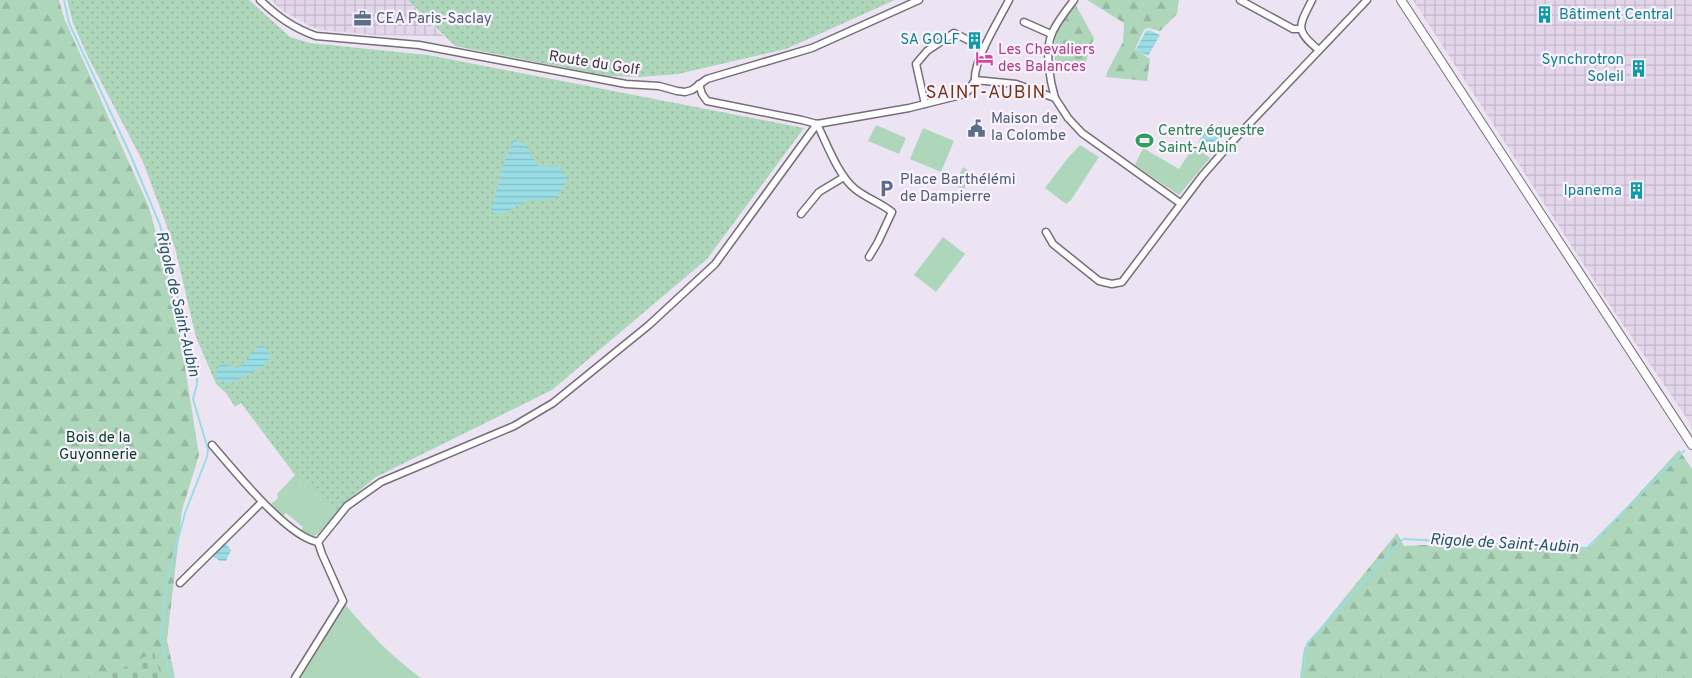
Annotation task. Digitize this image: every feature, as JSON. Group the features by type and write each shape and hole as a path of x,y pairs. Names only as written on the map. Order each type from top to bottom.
{"main road":[{"path":"1401,0 1692,445"}],"street":[{"name":"Route du Golf","path":"260,0 280,18 316,36 419,45 626,84 659,86 677,92 685,92 707,80 812,48 919,0"},
{"path":"699,84 702,94 707,101 817,124 925,104 961,95 968,90 975,80 974,72 984,48 1009,0"},
{"path":"1074,0 1051,34 1049,43 1049,70 1055,98 1068,118 1082,133 1180,203"},
{"path":"1240,0 1293,29 1301,29"},
{"path":"1312,0 1301,22 1301,29 1306,38 1319,50"},
{"path":"1046,232 1053,244 1099,282 1112,284 1122,282 1180,203 1230,144 1367,0"},
{"path":"1024,22 1051,34"},
{"path":"925,104 916,64 927,51 954,33 984,48"},
{"path":"975,80 1016,84 1055,98"},
{"path":"817,124 844,177 855,189 884,205 892,212 869,257"},
{"path":"318,542 347,506 381,482 514,426 553,403 649,324 715,264 817,124"},
{"path":"801,214 819,192 844,177"},
{"path":"212,445 262,502 306,538 318,542"},
{"path":"180,582 262,502"},
{"path":"295,678 344,601 318,542"}],"shaded area":[{"name":"CEA Paris-Saclay","path":"271,0 408,0 443,36 373,35 321,30 283,11"},
{"path":"1413,0 1692,0 1692,426 1609,304"}],"green space":[{"name":"Bois de la Guyonnerie","path":"0,0 59,0 64,18 149,207 175,304 199,455 182,510 167,640 175,678 0,678"},
{"path":"67,0 249,0 290,37 310,43 428,55 804,128 707,259 552,390 376,477 343,504 336,514 295,475 241,403 235,407 226,393 216,384 196,337 175,248 143,162 87,55 73,23"},
{"path":"408,0 895,0 786,49 678,74 641,77 608,76 455,46"},
{"path":"1087,0 1179,0 1177,14 1160,31 1148,28 1144,30 1135,49 1150,59 1147,81 1106,77 1123,42 1124,23"},
{"path":"1075,4 1094,38 1085,64 1068,61 1055,72 1055,38 1058,29"},
{"path":"876,125 906,138 899,154 868,141"},
{"path":"923,128 954,141 941,172 910,159"},
{"path":"1080,145 1099,157 1071,200 1066,204 1045,188"},
{"path":"1194,146 1210,158 1179,195 1135,165 1143,148 1179,169"},
{"path":"963,167 971,172 964,189 962,189 954,185"},
{"path":"943,237 965,254 936,292 914,275"},
{"path":"1679,450 1692,469 1692,678 1300,678 1304,648 1397,533 1404,546 1590,547"},
{"path":"295,475 336,514 318,534 311,537 301,531 303,527 286,513 283,516 270,505 278,498 277,494"},
{"path":"344,603 380,643 421,678 299,678"},
{"path":"154,652 161,678 104,678"}],"water":[{"path":"1149,30 1160,35 1148,56 1136,49 1146,31"},
{"path":"1208,124 1222,129 1223,132 1221,141 1214,151 1198,143"},
{"path":"514,140 524,143 538,166 558,166 567,180 556,198 529,200 500,215 491,211 504,162"},
{"path":"261,345 271,356 265,365 234,382 228,383 216,380 217,370 221,363 236,368 243,364"},
{"path":"223,540 231,550 226,561 220,561 211,555"}],"waterway":[{"name":"Rigole de Saint-Aubin","path":"64,0 69,23 130,154 160,225 197,375 193,399 208,449 207,457 185,513 167,580 161,638 171,678"},
{"name":"Rigole de Saint-Aubin","path":"1404,539 1586,549 1684,451"},
{"name":"Rigole de Saint-Aubin","path":"1303,678 1307,644 1402,540"}],"place":[{"name":"Bâtiment Central","path":"1545,15"},
{"name":"CEA Paris-Saclay","path":"362,19"},
{"name":"SA GOLF","path":"974,40"},
{"name":"Les Chevaliers des Balances","path":"984,59"},
{"name":"Synchrotron Soleil","path":"1638,69"},
{"name":"Maison de la Colombe","path":"977,128"},
{"name":"Centre équestre Saint-Aubin","path":"1144,140"},
{"name":"Place Barthélémi de Dampierre","path":"886,189"},
{"name":"Ipanema","path":"1636,191"}],"district":[{"name":"SAINT-AUBIN","path":"986,93"}]}
